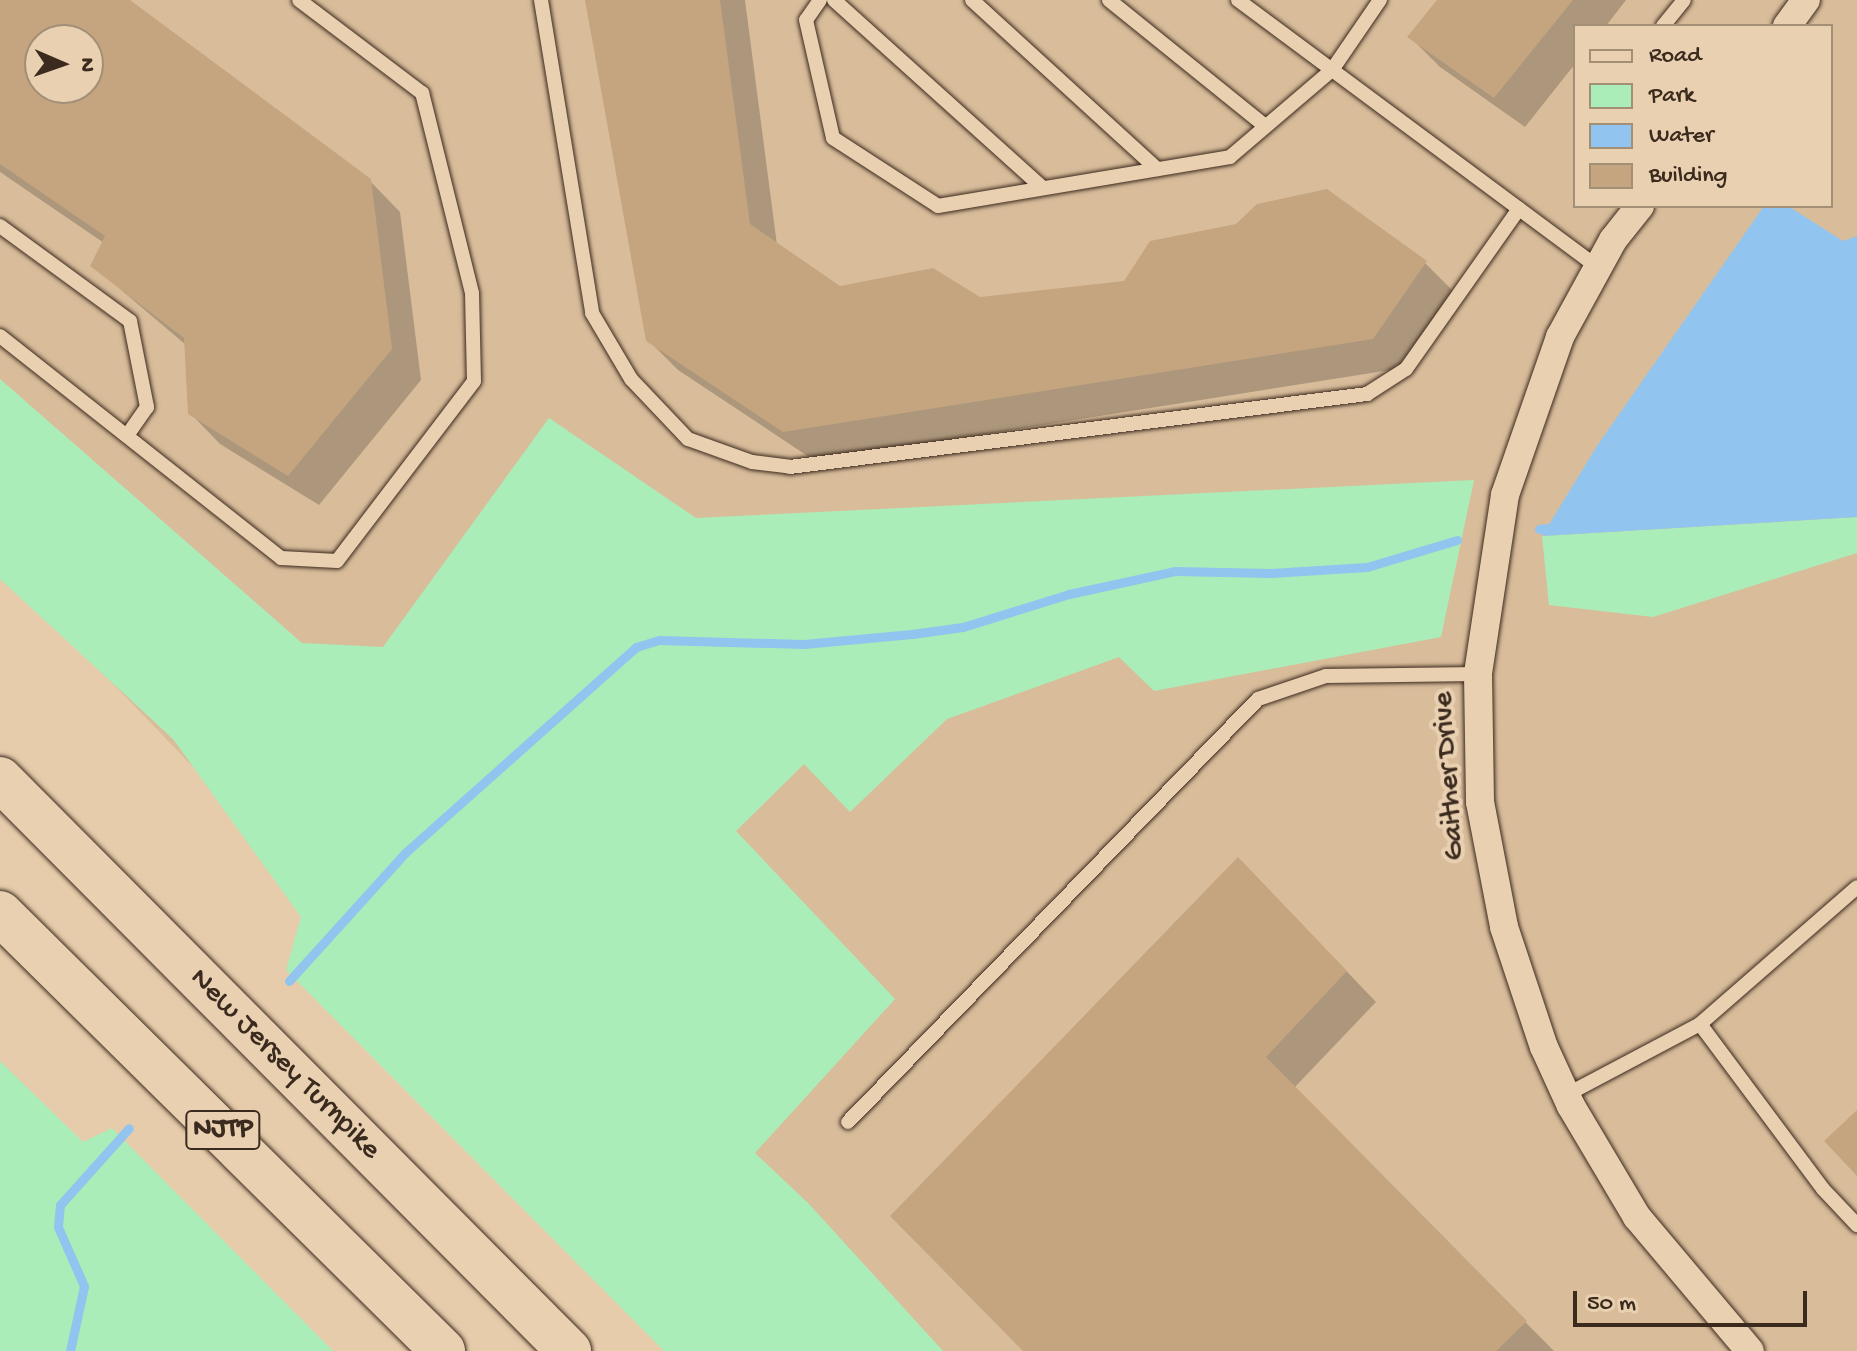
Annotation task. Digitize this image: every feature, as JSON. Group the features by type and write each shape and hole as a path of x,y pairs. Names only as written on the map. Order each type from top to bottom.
{"highway":[{"name":"New Jersey Turnpike","path":"0,779 569,1351"},
{"name":"NJTP","path":"0,913 443,1351"}],"street":[{"path":"1788,24 1806,0"},
{"name":"Gaither Drive","path":"1639,208 1597,267 1560,337 1521,440 1494,553 1478,674 1476,737 1490,865 1523,988 1566,1095 1637,1217 1750,1351"}],"lane":[{"path":"0,336 281,558 337,561 474,381 472,293 422,93 299,0"},
{"path":"541,0 592,313 631,379 688,439 752,462 790,467 1367,394 1406,369 1519,209"},
{"path":"820,0 806,20 833,138 938,206 1230,157 1332,70 1380,0"},
{"path":"834,0 1043,188"},
{"path":"972,0 1157,169"},
{"path":"1109,0 1265,126"},
{"path":"1238,0 1597,267"},
{"path":"1665,24 1684,0"},
{"path":"0,226 130,321 147,407 127,436"},
{"path":"848,1122 1258,699 1326,676 1478,674"},
{"path":"1566,1095 1700,1024 1857,887"},
{"path":"1700,1024 1823,1189 1857,1225"}],"shaded area":[{"path":"0,0 1857,0 1857,1351 754,1351 0,566"}],"green space":[{"path":"0,379 302,643 383,647 549,418 696,518 1474,480 1441,637 1154,691 1119,657 947,719 850,812 804,764 736,831 895,999 755,1153 809,1204 943,1351 664,1351 286,970 301,917 173,739 0,579"},
{"path":"1857,517 1857,553 1653,617 1549,605 1542,536"},
{"path":"0,1061 83,1142 112,1128 333,1351 0,1351"}],"water":[{"path":"1763,208 1791,208 1843,241 1857,236 1857,517 1542,536 1597,446"}],"building":[{"path":"0,0 130,0 371,179 392,349 288,476 188,414 184,338 90,266 105,236 0,164"},
{"path":"585,0 720,0 750,224 840,286 933,268 980,297 1124,281 1150,241 1236,224 1257,204 1327,189 1427,261 1373,339 783,432 646,341"},
{"path":"1437,0 1573,0 1494,98 1407,37"},
{"path":"1238,857 1347,971 1266,1057 1527,1321 1496,1351 1023,1351 890,1216"},
{"path":"1857,1110 1857,1176 1824,1141"}],"waterway":[{"path":"1539,529 1559,527"},
{"path":"289,981 406,852 636,647 659,640 804,644 912,634 963,627 1069,594 1175,571 1271,573 1367,567 1457,540"},
{"path":"70,1351 84,1286 58,1227 60,1205 129,1128"}]}
